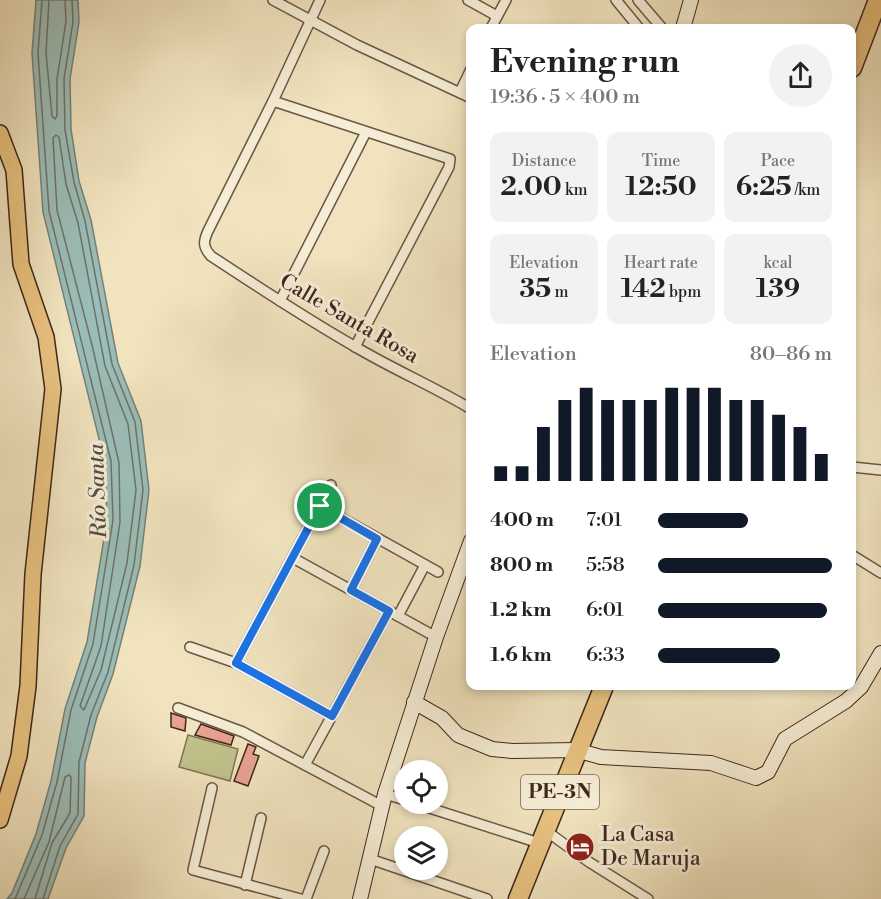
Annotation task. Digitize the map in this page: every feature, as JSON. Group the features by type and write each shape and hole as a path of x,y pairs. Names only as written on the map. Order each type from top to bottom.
{"highway":[{"path":"856,58 878,0"},
{"name":"PE-3N","path":"518,899 576,750 602,690"}],"main road":[{"path":"0,133 14,170 21,264 46,337 53,389 33,574 28,686 20,756 0,820"}],"street":[{"path":"273,0 404,68 466,95"},
{"path":"320,0 273,101 450,159 449,166 355,347"},
{"path":"468,0 496,16"},
{"path":"493,24 506,0"},
{"path":"616,0 636,24"},
{"path":"638,0 659,24"},
{"path":"684,24 691,0"},
{"path":"460,92 466,79"},
{"name":"Calle Santa Rosa","path":"273,101 204,240 205,249 211,256 355,347 440,390 466,406"},
{"path":"280,301 366,132"},
{"path":"856,467 881,470"},
{"path":"236,663 331,485"},
{"path":"320,506 438,572"},
{"path":"351,590 377,539"},
{"path":"360,899 383,800 414,702 466,555"},
{"path":"856,557 881,573"},
{"path":"293,558 436,637"},
{"path":"305,765 393,614 425,565"},
{"path":"190,647 236,663 332,716"},
{"path":"414,702 442,718 458,735 484,746 512,751 576,750 601,758 711,763 748,777 763,776 774,763 785,739 846,701 861,687 881,653"},
{"path":"178,708 243,732 305,765 383,800 394,800"},
{"path":"212,788 192,869 302,899"},
{"path":"448,812 542,837 589,862 648,899"},
{"path":"245,885 261,818"},
{"path":"306,899 324,851"},
{"path":"370,859 487,899"}],"green space":[{"path":"188,735 238,749 230,781 179,767"}],"water":[{"path":"36,0 78,0 79,22 70,79 71,129 79,181 91,220 118,363 141,421 149,490 140,566 113,674 97,717 85,763 84,816 66,848 48,899 7,899 12,893 36,834 51,781 65,709 87,642 107,520 105,463 43,212 32,53"}],"building":[{"path":"171,713 186,718 185,731 171,727"},
{"path":"201,724 234,736 231,745 195,735"},
{"path":"248,744 256,747 253,754 259,756 248,786 234,781"}],"place":[{"name":"La Casa De Maruja","path":"580,847"}],"route":[{"path":"320,506 377,539 351,590 389,611 332,716 236,663 320,506"}],"water label":[{"name":"Río Santa","path":"98,491"}]}
